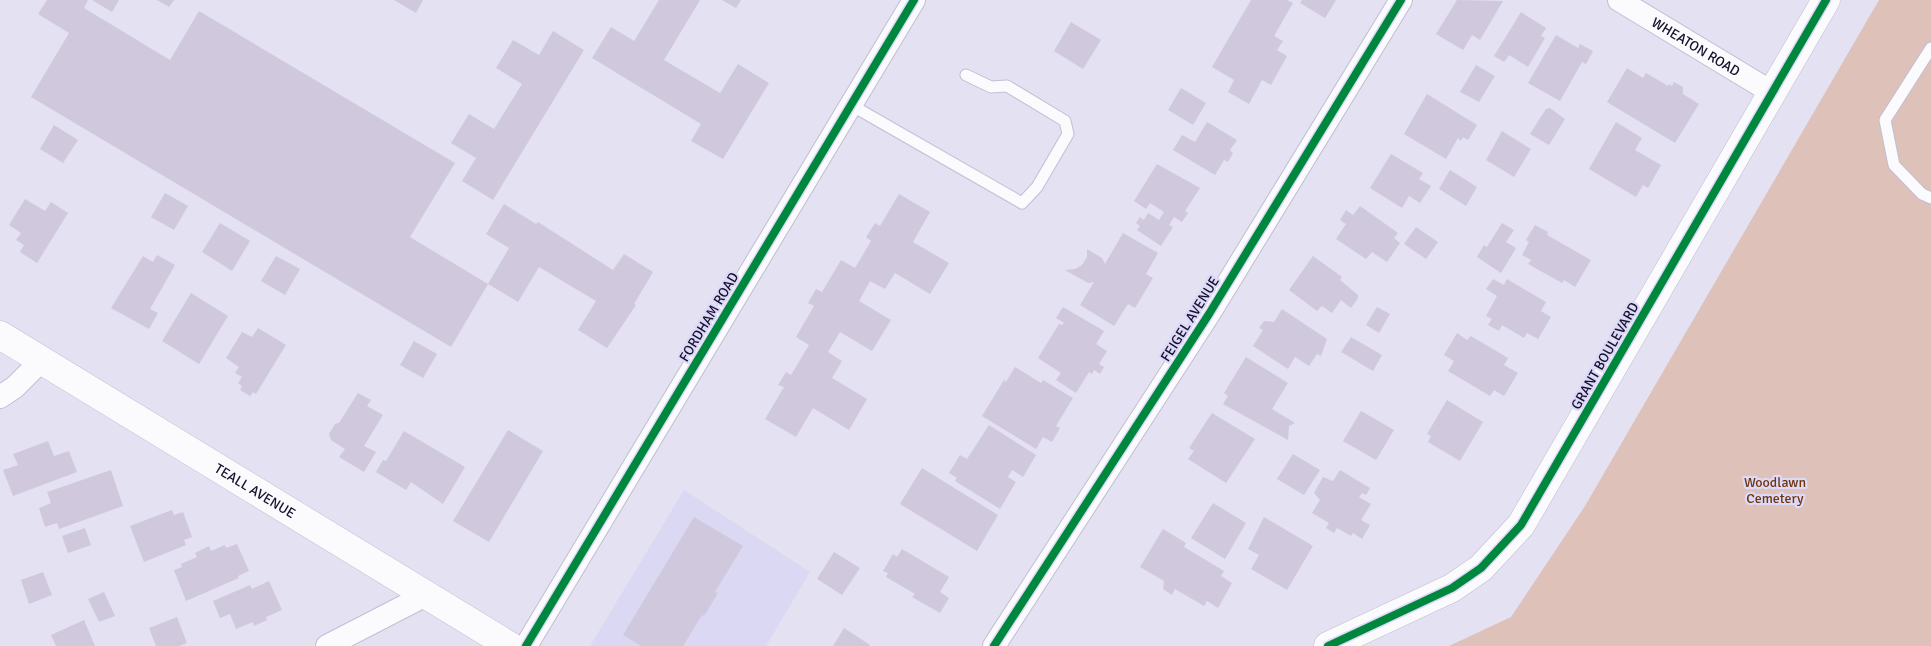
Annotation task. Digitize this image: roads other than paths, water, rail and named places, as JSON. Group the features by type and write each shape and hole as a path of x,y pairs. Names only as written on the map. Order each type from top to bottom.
{"street":[{"name":"FORDHAM ROAD","path":"526,646 914,0"},
{"name":"FEIGEL AVENUE","path":"994,646 1209,314 1401,0"},
{"name":"WHEATON ROAD","path":"1619,0 1773,93"},
{"name":"GRANT BOULEVARD","path":"1328,646 1452,588 1481,568 1521,525 1826,0"},
{"name":"TEALL AVENUE","path":"0,335 510,646"},
{"path":"0,397 15,387 42,360"},
{"path":"327,646 426,595"}],"lane":[{"path":"1931,48 1885,120 1894,165 1922,194 1931,198"},
{"path":"851,105 1022,202 1037,186 1068,134 1065,121 1007,86 991,87 966,75"}],"park label":[{"name":"Woodlawn Cemetery","path":"1775,490"}]}
